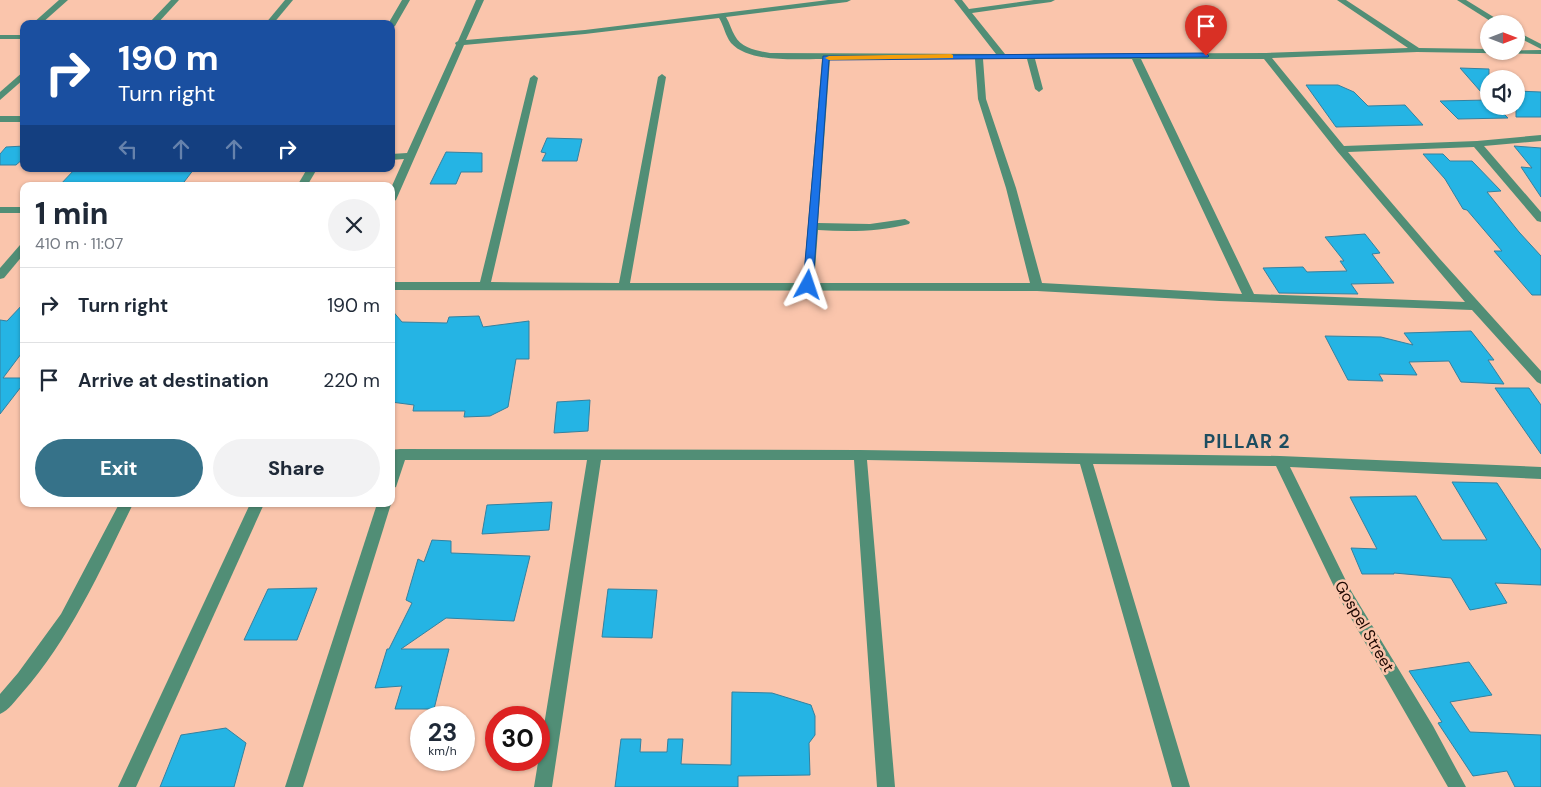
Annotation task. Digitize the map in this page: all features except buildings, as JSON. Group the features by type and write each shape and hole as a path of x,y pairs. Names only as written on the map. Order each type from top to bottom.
{"street":[{"path":"41,20 64,0"},
{"path":"156,20 175,0"},
{"path":"272,20 289,0"},
{"path":"394,20 406,0"},
{"path":"395,191 459,43 480,0"},
{"path":"459,43 584,32 847,0"},
{"path":"958,0 1002,56"},
{"path":"968,11 1051,0"},
{"path":"1342,0 1417,50"},
{"path":"1461,0 1486,15"},
{"path":"721,16 726,21 734,41 754,53 784,57 1266,56 1417,50 1480,51"},
{"path":"0,37 20,36"},
{"path":"1525,38 1541,48"},
{"path":"1525,52 1541,52"},
{"path":"980,56 982,99 1009,179 1037,287"},
{"path":"1030,56 1039,89"},
{"path":"1135,56 1250,298"},
{"path":"1266,56 1340,149 1474,306 1541,380"},
{"path":"808,285 826,58"},
{"path":"13,70 20,70"},
{"path":"624,285 662,77"},
{"path":"0,97 20,78"},
{"path":"485,286 534,78"},
{"path":"0,119 20,119"},
{"path":"1340,149 1477,144 1541,138"},
{"path":"1477,144 1541,219"},
{"path":"395,157 410,156"},
{"path":"0,210 20,210"},
{"path":"812,226 847,229 883,228 905,222"},
{"path":"0,275 20,252"},
{"path":"395,286 808,285 1037,287 1250,298 1474,306"},
{"path":"396,455 595,454 1280,461 1541,473"},
{"path":"543,787 595,454"},
{"path":"860,456 886,787"},
{"path":"1085,458 1181,787"},
{"name":"Gospel Street","path":"1280,461 1345,594 1458,787"},
{"path":"0,706 24,679 66,619 124,507"},
{"path":"127,787 257,507"},
{"path":"294,787 383,507"}],"slow traffic":[{"path":"829,58 951,57"}],"district":[{"name":"PILLAR 2","path":"1247,441"}],"route":[{"path":"808,285 826,58 1206,56"}]}
